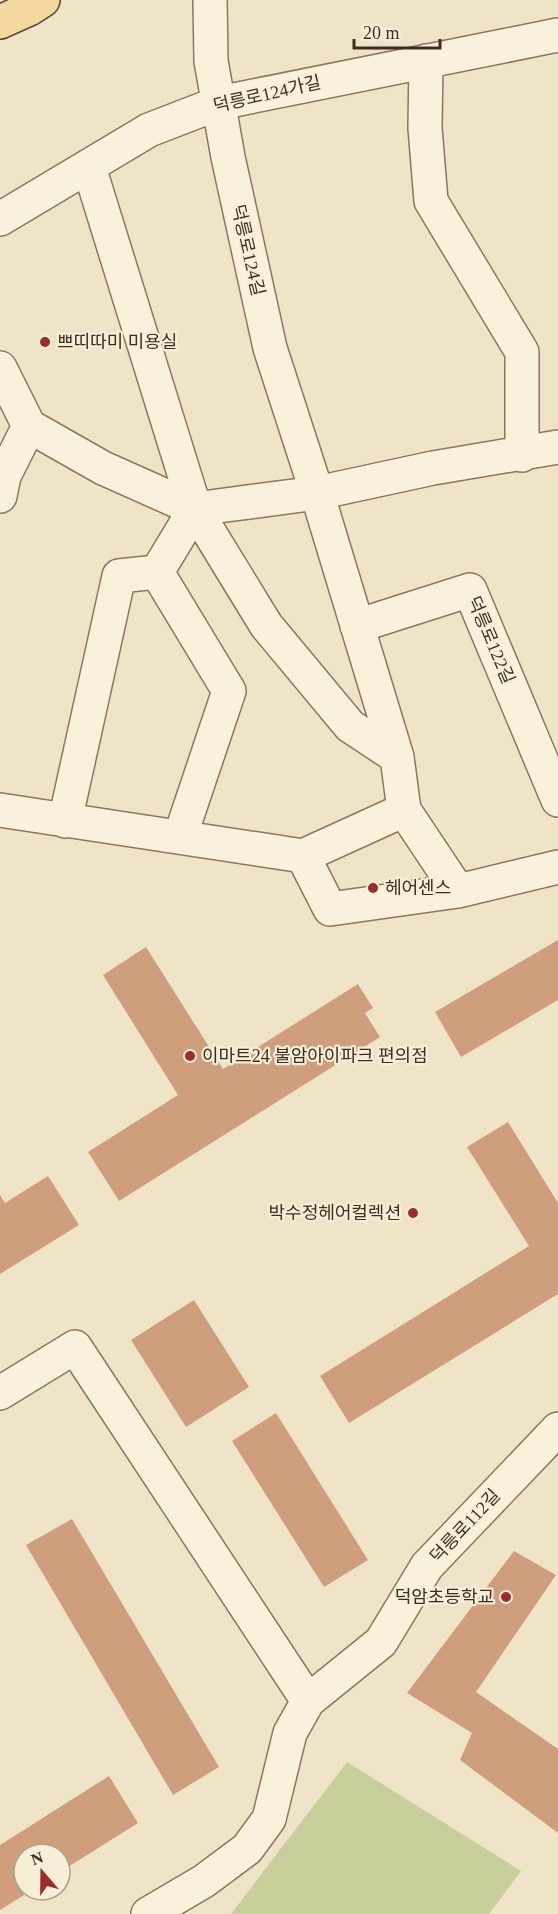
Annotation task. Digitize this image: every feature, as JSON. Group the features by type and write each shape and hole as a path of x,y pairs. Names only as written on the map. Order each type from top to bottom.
{"main road":[{"path":"0,21 29,9 43,0"}],"street":[{"name":"덕릉로124길","path":"210,0 211,61 228,157 270,348 317,493 397,757 404,810"},
{"name":"덕릉로124가길","path":"0,219 149,130 219,103 558,35"},
{"path":"426,61 425,128 431,201 522,352 522,454"},
{"path":"89,167 195,509 266,625 350,726 397,757"},
{"path":"0,368 29,426 103,468 195,509 317,493 433,468 558,447"},
{"path":"0,496 4,476 29,426"},
{"path":"157,572 195,509"},
{"path":"65,821 119,576 157,572"},
{"path":"157,572 229,691 180,837"},
{"name":"덕릉로122길","path":"357,626 470,590 558,800"},
{"path":"0,810 303,856 404,810 458,891"},
{"path":"303,856 330,909 458,891 558,867"},
{"path":"0,1393 75,1347 308,1701"},
{"name":"덕릉로112길","path":"154,1913 204,1881 247,1849 269,1819 290,1733 308,1701 381,1642 427,1566 553,1440"}],"green space":[{"path":"347,1762 521,1871 489,1914 231,1914"}],"building":[{"path":"558,940 558,1000 461,1057 435,1012"},
{"path":"146,947 223,1069 358,984 373,1008 365,1013 380,1037 119,1201 88,1152 178,1095 103,975"},
{"path":"508,1122 558,1203 558,1294 349,1423 320,1376 529,1246 467,1147"},
{"path":"48,1176 79,1225 0,1274 0,1195 5,1203"},
{"path":"194,1300 249,1387 186,1427 131,1340"},
{"path":"276,1413 368,1560 324,1587 232,1441"},
{"path":"72,1519 219,1767 173,1795 26,1545"},
{"path":"514,1551 556,1575 476,1692 558,1749 558,1833 460,1760 472,1733 407,1693"},
{"path":"109,1776 138,1823 72,1864 72,1842 12,1842 13,1902 0,1910 0,1845"}],"place":[{"name":"쁘띠따미 미용실","path":"45,342"},
{"name":"헤어센스","path":"373,888"},
{"name":"이마트24 불암아이파크 편의점","path":"190,1056"},
{"name":"박수정헤어컬렉션","path":"413,1213"},
{"name":"덕암초등학교","path":"506,1597"}]}
